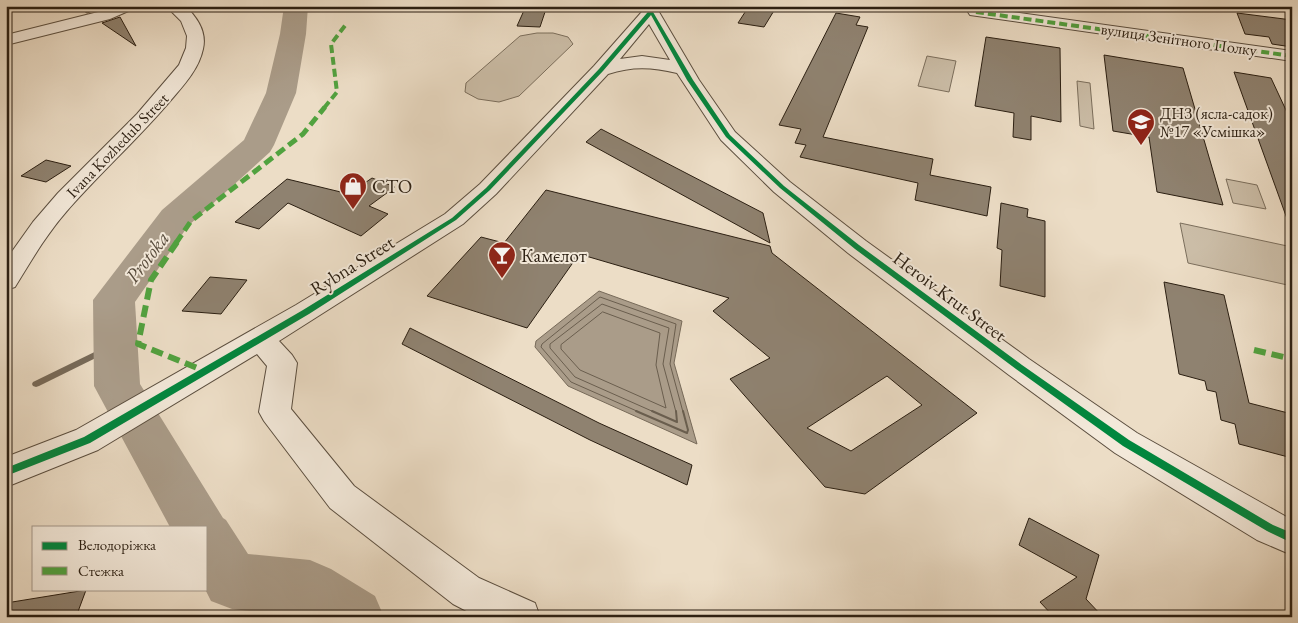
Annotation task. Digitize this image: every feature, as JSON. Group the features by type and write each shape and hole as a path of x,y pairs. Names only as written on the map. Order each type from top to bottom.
{"street":[{"path":"6,40 104,16 127,6"},
{"name":"Ivana Kozhedub Street","path":"6,281 17,247 154,108 190,62 195,48 196,36 192,25 182,12 174,6"},
{"name":"Heroiv Krut Street","path":"653,9 683,69 728,136 782,187 857,247 1019,367 1126,443 1270,528 1292,538"},
{"name":"Rybna Street","path":"6,472 86,440 260,339 454,219 488,189 601,70 653,9"},
{"name":"вулиця Зенітного Полку","path":"976,12 1292,56"},
{"path":"601,70 624,62 643,61 683,69"},
{"path":"260,339 282,363 275,412 342,496 466,591 521,617"}],"shaded area":[{"path":"553,33 568,37 573,44 519,96 499,102 478,99 465,92 466,83 520,36"},
{"path":"927,56 956,61 949,92 918,86"},
{"path":"1077,81 1090,83 1094,129 1080,126"},
{"path":"1226,179 1257,185 1266,209 1233,203"},
{"path":"1180,223 1292,247 1292,286 1188,263"}],"water":[{"path":"599,291 682,321 674,363 697,444 568,386 535,347 536,341"}],"building":[{"path":"76,6 107,6 87,13"},
{"path":"526,6 547,6 540,27 517,26"},
{"path":"749,6 775,9 764,27 738,23"},
{"path":"836,13 860,17 856,25 868,27 823,137 933,159 930,175 991,187 987,216 915,200 918,183 800,157 806,145 795,143 801,129 779,125"},
{"path":"1237,13 1292,20 1292,47 1272,44 1269,37 1245,34"},
{"path":"120,17 136,46 102,23"},
{"path":"986,37 1060,48 1061,122 1031,116 1031,140 1013,137 1014,113 975,106"},
{"path":"1104,55 1183,68 1223,205 1157,192 1149,137 1113,131"},
{"path":"1234,72 1271,78 1292,123 1292,227 1290,227"},
{"path":"601,129 763,213 770,243 586,142"},
{"path":"46,160 71,166 46,182 21,176"},
{"path":"372,178 395,187 369,206 388,214 361,236 288,203 259,229 235,222 287,179 349,194"},
{"path":"546,190 770,246 772,253 977,413 865,494 825,487 730,379 770,358 713,311 729,298 579,254 527,328 427,296 481,237 504,243","holes":["887,376 922,405 851,451 807,428"]},
{"path":"1001,203 1028,209 1027,217 1045,221 1045,297 1000,286 1002,250 997,248"},
{"path":"210,277 247,280 221,314 182,311"},
{"path":"1164,282 1224,295 1249,403 1292,414 1292,458 1239,444 1235,424 1221,420 1216,392 1207,390 1205,381 1179,374"},
{"path":"410,328 599,423 692,465 687,485 590,440 402,344"},
{"path":"1029,518 1099,555 1086,599 1103,617 1054,617 1040,602 1077,577 1019,545"},
{"path":"86,590 76,617 6,617 6,603"}],"waterway":[{"name":"Protoka","path":"198,526 117,386 114,300 175,218 258,145 281,93 293,34 296,6"},
{"path":"36,384 115,345"},
{"name":"Protoka","path":"208,541 232,581 310,589 354,617"}],"marked path":[{"path":"976,12 1292,56"},
{"path":"205,371 138,344 151,280 191,221 303,134 337,92 331,44 347,23"},
{"path":"1254,350 1292,359"}],"cycle path":[{"path":"6,472 87,440 306,312 454,219 488,189 601,70 655,7"},
{"path":"651,12 690,80 728,136 782,187 857,247 1019,367 1126,443 1270,528 1292,538"}],"place":[{"name":"ДНЗ (ясла-садок) №17 «Усмішка»","path":"1141,146"},
{"name":"СТО","path":"353,210"},
{"name":"Камєлот","path":"502,279"}]}
